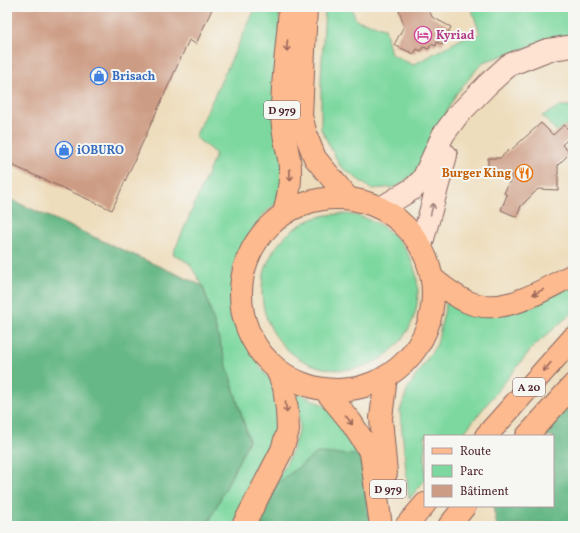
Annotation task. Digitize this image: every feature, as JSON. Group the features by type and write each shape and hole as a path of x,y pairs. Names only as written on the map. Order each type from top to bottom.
{"main road":[{"name":"D 979","path":"284,213 288,197 290,178 289,159 284,137 282,114 290,7"},
{"name":"D 979","path":"306,7 301,116 306,138 315,158 347,197"},
{"path":"347,197 364,201 381,208 404,224 421,246 428,262 432,278 433,307 425,335 409,359 386,377 357,389 325,390 297,382 277,370 256,347 244,319 240,289 246,260 261,233 284,213 314,200 347,197"},
{"path":"432,278 468,302 481,306 503,306 520,301 573,275"},
{"name":"A 20","path":"487,435 573,338"},
{"path":"243,526 282,450 288,430 284,387 277,370"},
{"name":"D 979","path":"380,526 377,453 386,377"},
{"name":"A 20","path":"528,435 573,385"},
{"name":"D 979","path":"325,390 377,453 394,526"},
{"path":"406,526 424,505"},
{"path":"449,526 464,507"}],"street":[{"path":"381,208 414,188 423,179 443,135 457,116 487,85 509,66 547,50 573,46"},
{"path":"421,246 457,116"}],"green space":[{"path":"256,7 279,7 285,175 279,200 263,215 248,237 233,268 230,317 261,368 276,387 282,430 233,526 207,526 249,440 203,286 189,263 173,254 216,154 195,137"},
{"path":"325,7 351,7 356,20 385,28 391,54 413,65 463,38 480,34 471,7 573,7 573,33 483,62 456,94 416,172 396,187 371,189 340,166 321,129 321,78"},
{"path":"560,106 573,106 573,148 542,116"},
{"path":"7,198 203,286 249,440 207,526 7,526"},
{"path":"332,214 348,214 363,217 377,223 395,237 409,255 415,269 418,292 415,315 409,329 395,347 377,361 363,367 348,370 332,370 317,367 303,361 285,347 275,335 265,315 262,300 262,284 265,269 271,255 285,237 297,227 317,217"},
{"path":"573,283 573,312 533,347 462,435 424,435 424,481 409,499 400,411 408,388 437,344 447,299 472,314"},
{"path":"295,391 339,413 362,458 372,526 254,526 291,454 300,426"},
{"path":"573,404 573,525 546,522 497,526 493,507 554,507 554,435 544,435 553,422"},
{"path":"317,453 360,455 369,523 367,526 254,526 275,485"}],"building":[{"path":"7,7 213,7 196,44 189,40 112,210 7,163"},
{"name":"Kyriad","path":"398,7 428,7 432,17 451,27 442,45 437,42 436,46 431,44 429,49 423,47 421,51 417,49 414,54 394,45 404,26"},
{"path":"541,123 553,135 564,125 573,134 562,145 570,153 558,165 558,190 538,189 521,206 517,217 501,210 507,195 504,193 513,175 488,175 488,158 500,158"}],"place":[{"name":"Kyriad","path":"423,35"},
{"name":"Brisach","path":"99,76"},
{"name":"iOBURO","path":"64,150"},
{"name":"Burger King","path":"524,173"}]}
